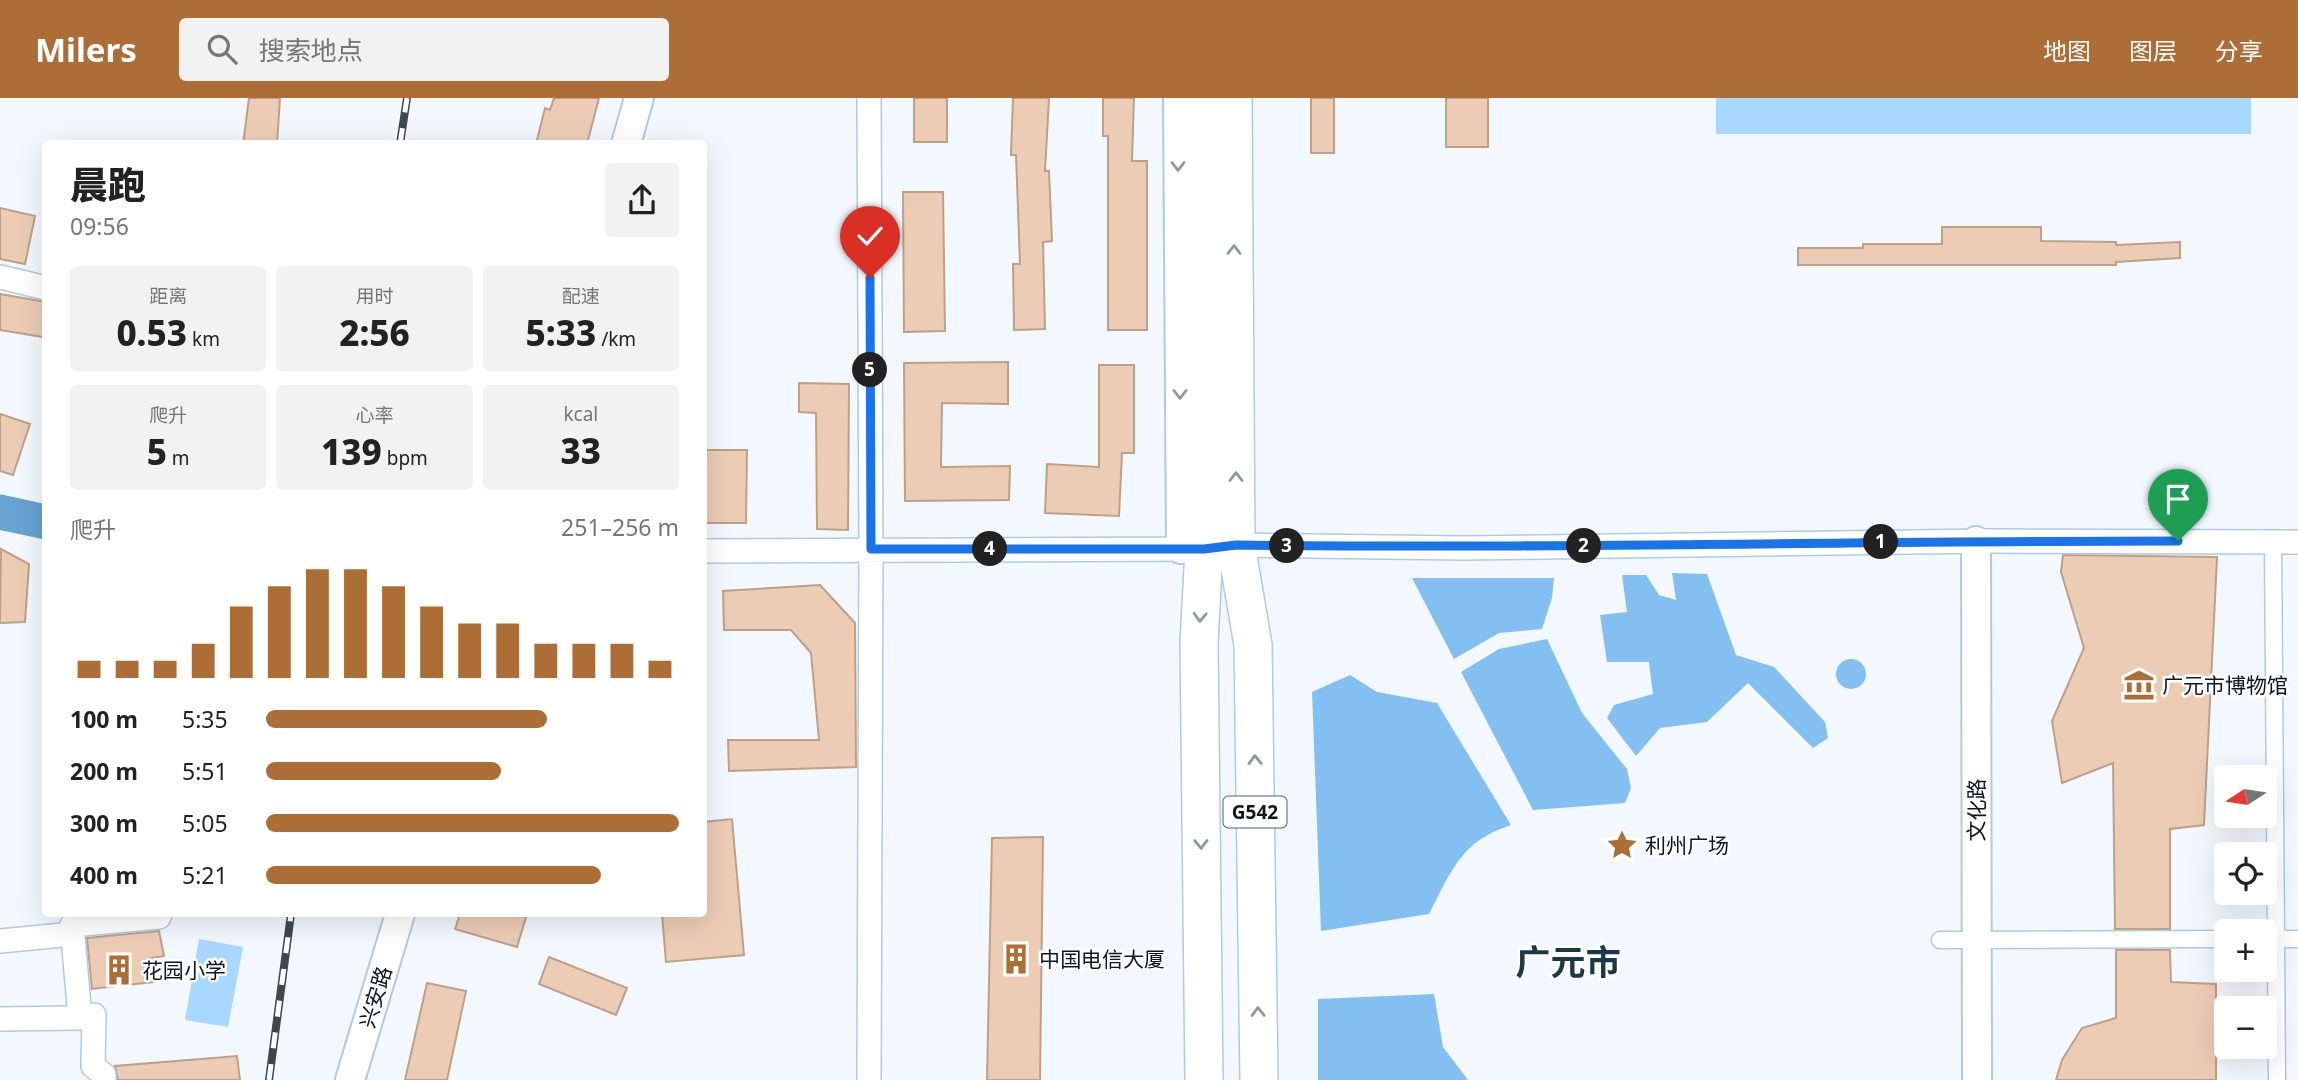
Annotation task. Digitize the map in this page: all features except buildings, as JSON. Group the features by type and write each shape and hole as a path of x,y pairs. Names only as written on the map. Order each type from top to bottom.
{"highway":[{"name":"G542","path":"1201,98 1207,548 1253,645 1259,1080"},
{"name":"G542","path":"1204,1080 1199,643 1233,98"}],"street":[{"path":"627,140 639,98"},
{"path":"869,98 870,1080"},
{"path":"1178,98 1207,548"},
{"path":"0,277 42,287"},
{"path":"707,551 1463,548 1976,541 2298,542"},
{"name":"文化路","path":"1976,541 1977,1080"},
{"path":"2270,919 2273,542"},
{"path":"0,941 85,923 159,917"},
{"name":"兴安路","path":"350,1080 399,917"},
{"path":"80,1018 85,923"},
{"path":"1940,940 2214,939"},
{"path":"2277,939 2298,939"},
{"path":"2272,982 2277,1080"},
{"path":"0,1019 80,1018 94,1015 93,1066 104,1075 104,1080"}],"shaded area":[{"path":"1716,98 2251,98 2251,134 1716,134"},
{"path":"1672,573 1707,574 1736,655 1774,667 1825,722 1828,738 1813,748 1748,683 1707,722 1660,728 1636,756 1607,718 1614,705 1653,694 1649,662 1607,662 1600,615 1627,612 1622,575 1646,575 1659,595 1676,600"},
{"path":"1412,578 1554,578 1552,598 1542,629 1499,633 1454,659"},
{"path":"1547,639 1582,713 1627,769 1631,788 1625,803 1533,810 1461,672 1499,649"},
{"path":"1851,659 1862,663 1866,674 1862,685 1851,689 1840,685 1836,674 1840,663"},
{"path":"1350,675 1377,692 1437,703 1511,825 1480,839 1469,849 1452,871 1429,914 1321,931 1312,692"},
{"path":"199,939 243,947 228,1027 185,1020"},
{"path":"1434,994 1443,1047 1468,1080 1318,1080 1318,999"}],"waterway":[{"path":"0,512 42,521"}],"railway":[{"path":"401,140 407,98"},
{"path":"269,1080 291,917"}],"place":[{"name":"广元市博物馆","path":"2139,685"},
{"name":"利州广场","path":"1622,845"},
{"name":"中国电信大厦","path":"1016,959"},
{"name":"花园小学","path":"119,970"}],"district":[{"name":"广元市","path":"1568,961"}],"route":[{"path":"870,278 871,549 1204,549 1236,545 1463,548 2178,541"}]}
